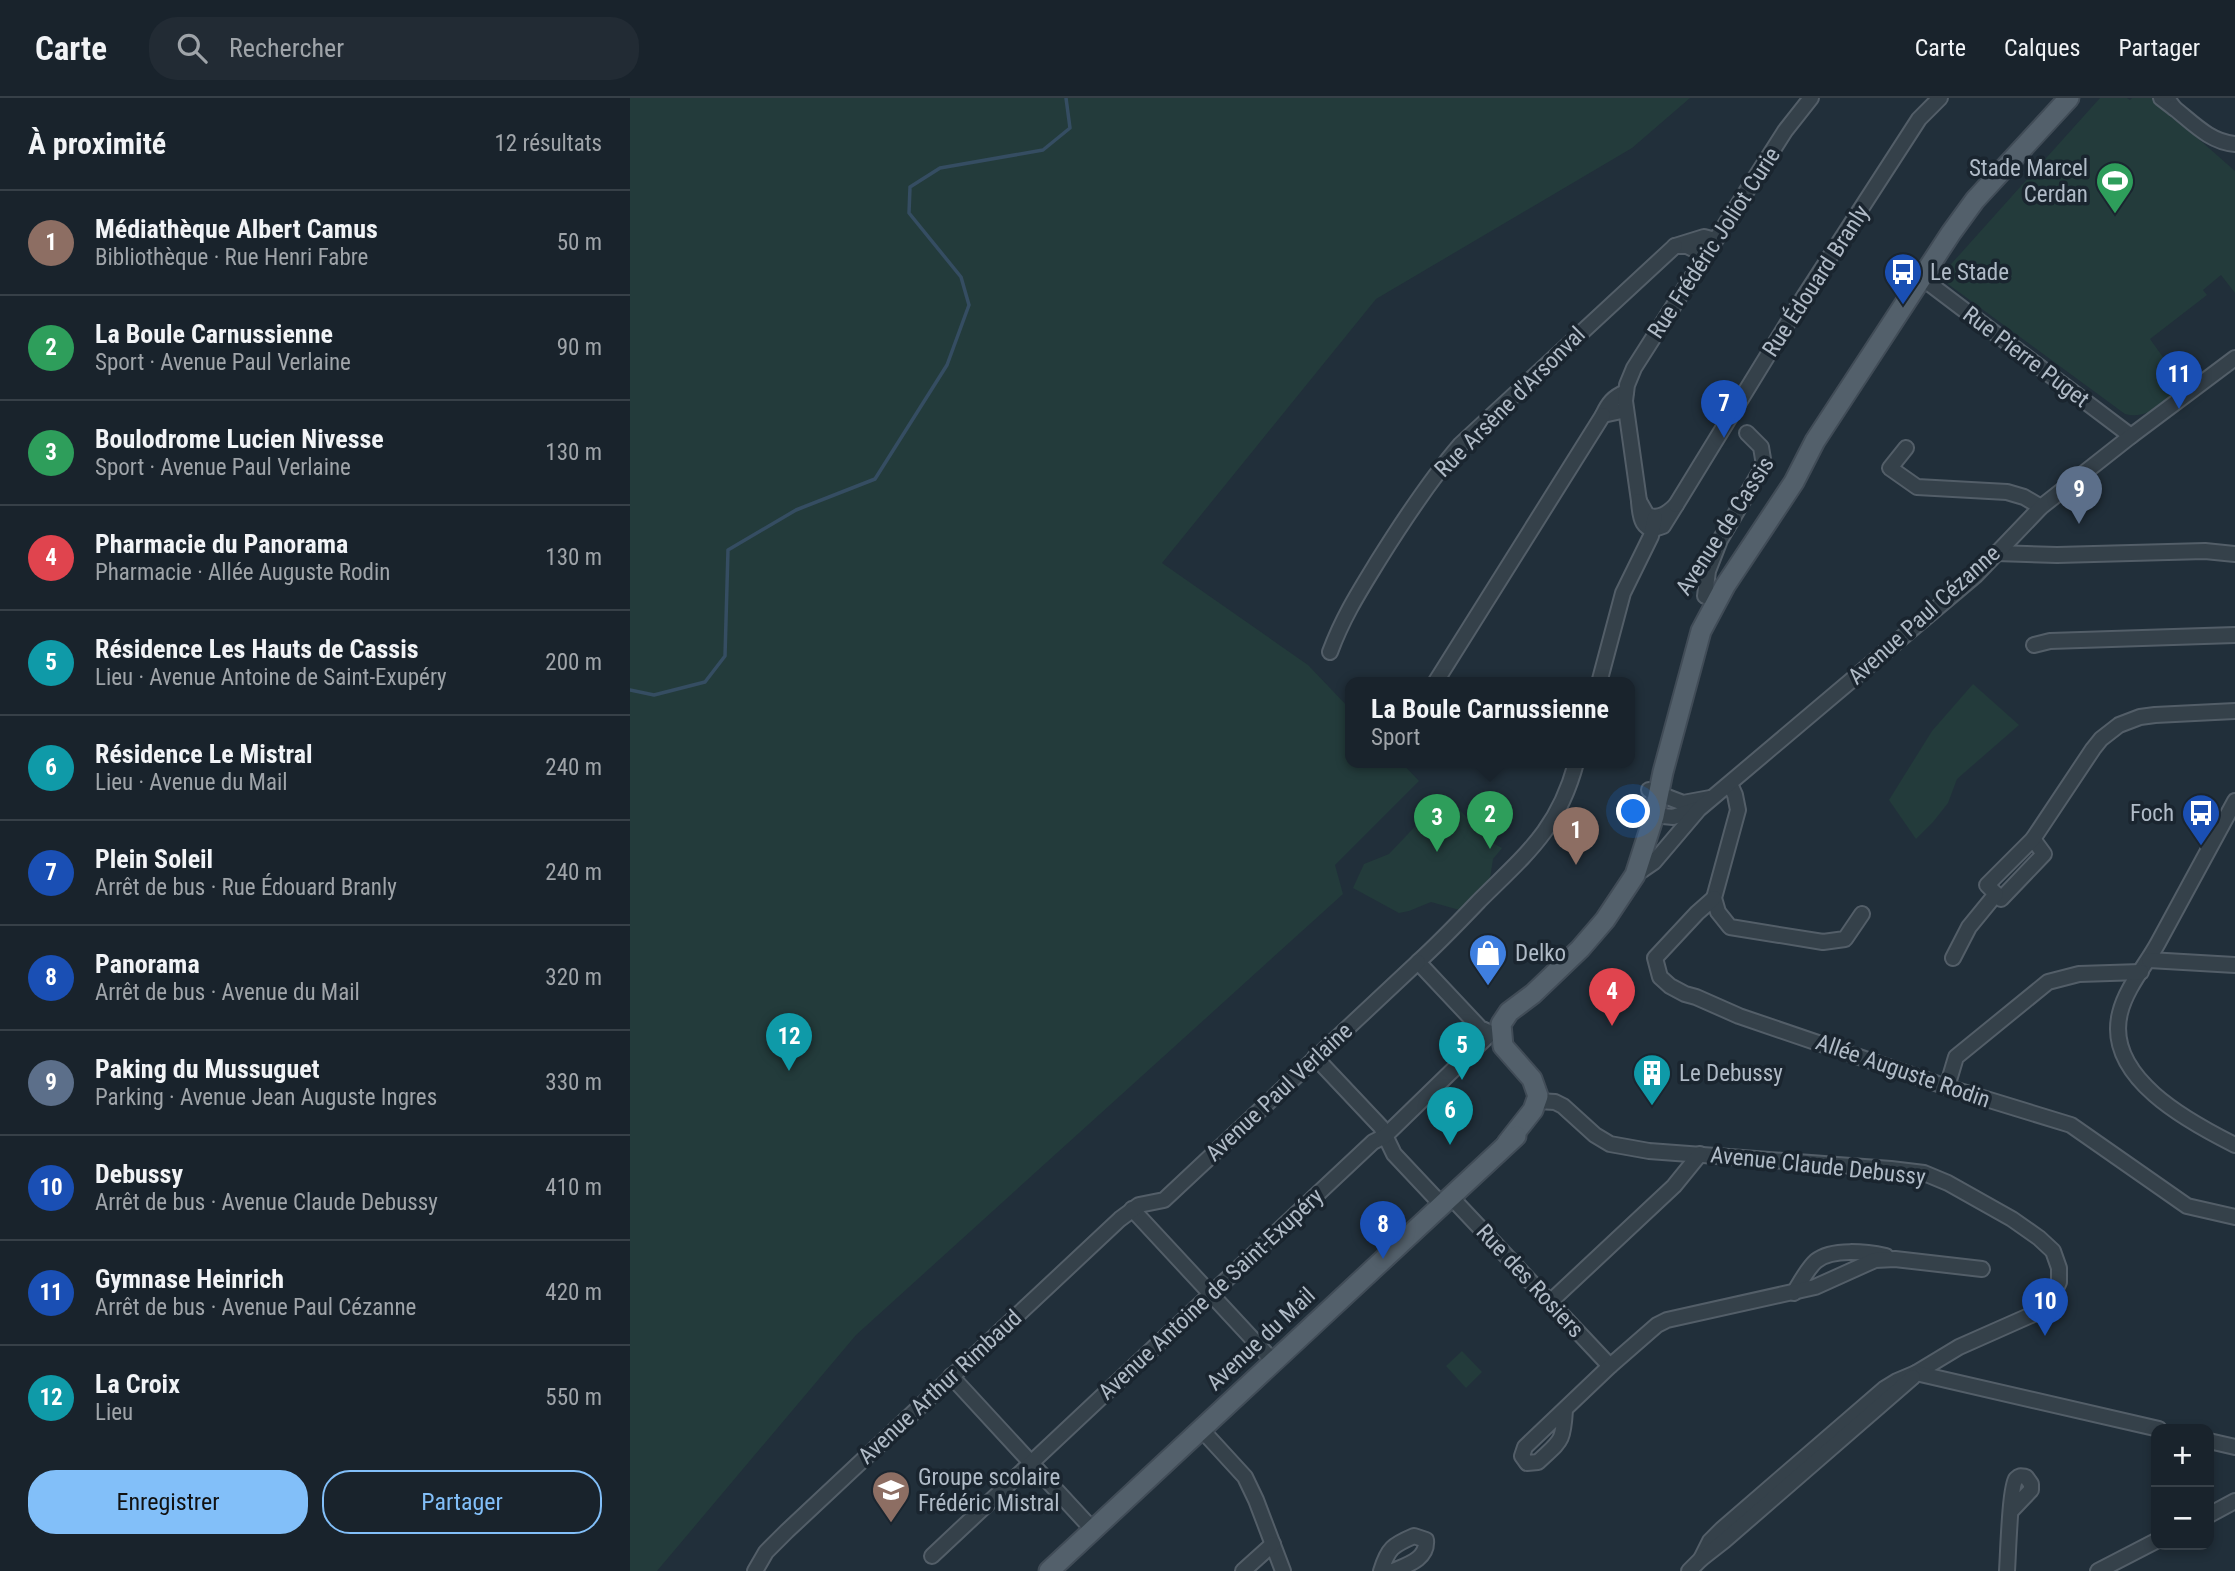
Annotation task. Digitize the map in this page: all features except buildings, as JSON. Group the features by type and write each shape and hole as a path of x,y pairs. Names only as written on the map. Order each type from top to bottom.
{"main road":[{"name":"Avenue de Cassis","path":"1654,791 1700,631 1721,570 1794,482 1815,441 1975,200 2069,98"},
{"name":"Avenue de Cassis","path":"1500,1033 1501,1024 1509,1012 1533,993 1589,939 1630,882 1649,815 1694,620 1721,570 1784,477 1815,441"},
{"path":"1500,1033 1513,1043 1543,1078 1548,1091 1542,1101"},
{"name":"Avenue du Mail","path":"1049,1571 1507,1143 1542,1115 1542,1101"}],"street":[{"name":"Rue Frédéric Joliot Curie","path":"1654,523 1646,526 1641,519 1626,410 1627,385 1634,368 1714,240 1785,131 1811,98"},
{"name":"Rue Édouard Branly","path":"1601,677 1623,593 1654,523 1664,526 1798,306 1919,119 1940,98"},
{"path":"2161,98 2212,138 2222,143 2235,144"},
{"name":"Rue Arsène d'Arsonval","path":"1329,652 1341,622 1396,532 1437,472 1460,445 1675,246 1695,238 1714,240"},
{"path":"1675,246 1687,246 1705,256"},
{"name":"Rue Pierre Puget","path":"1922,278 2131,436"},
{"name":"Avenue Paul Cézanne","path":"1630,882 1654,862 1699,809 1972,578 2041,507 2235,358"},
{"name":"Rue Frédéric Joliot Curie","path":"1439,677 1608,404 1626,392"},
{"path":"1603,415 1626,410"},
{"path":"1721,570 1720,540 1764,465 1761,447 1728,420"},
{"path":"1906,448 1890,468 1917,487 2007,492 2024,497 2041,507"},
{"path":"1996,553 2057,555 2205,551 2235,554"},
{"path":"2034,645 2050,641 2235,635"},
{"path":"1953,958 1969,927 1996,894 1987,885 2033,839 2101,739 2127,720 2147,716 2235,711"},
{"name":"Avenue Paul Verlaine","path":"1137,1214 1146,1203 1164,1200 1447,936 1550,826 1561,806 1574,768"},
{"path":"1730,784 1738,810 1714,898 1718,912 1730,927 1823,942 1845,939 1862,914"},
{"path":"1654,791 1683,803 1715,797"},
{"path":"2235,801 2125,998 2119,1014 2118,1029 2125,1058 2137,1078 2157,1098 2183,1117 2235,1145"},
{"name":"Avenue Paul Cézanne","path":"1649,815 1673,817 1699,809"},
{"name":"Allée Auguste Rodin","path":"1714,898 1655,958 1660,977 1670,986 1738,1016 1947,1087 2071,1125 2187,1206 2235,1217"},
{"path":"1418,962 1480,1028 1500,1033"},
{"path":"1947,1087 1956,1057 2048,982 2079,974 2145,966 2235,965"},
{"name":"Avenue Antoine de Saint-Exupéry","path":"932,1556 1373,1142 1391,1135 1500,1033"},
{"name":"Rue des Rosiers","path":"1315,1057 1391,1135 1394,1154 1446,1200 1550,1302 1610,1366"},
{"name":"Avenue Claude Debussy","path":"1542,1101 1555,1102 1563,1107 1595,1135 1610,1144 1649,1151 1828,1163 1924,1173 1980,1199 2039,1238 2053,1251 2059,1268 2059,1282 2049,1304 2038,1312 1959,1347 1916,1373 1898,1392 1689,1571"},
{"path":"1550,1302 1674,1186 1700,1154"},
{"path":"1137,1214 1273,1361"},
{"name":"Avenue Arthur Rimbaud","path":"755,1571 766,1552 786,1531 951,1376 1137,1214"},
{"path":"1794,1293 1818,1259 1837,1254 1864,1251 1895,1259 1982,1269"},
{"path":"1565,1410 1610,1366 1657,1325 1667,1320 1794,1293 1815,1287 1875,1260 1895,1259"},
{"path":"1916,1373 2151,1427"},
{"path":"951,1376 1093,1530"},
{"path":"1201,1429 1245,1477 1283,1571"},
{"path":"2214,1442 2235,1447"},
{"path":"2214,1512 2235,1502"},
{"path":"2007,1571 2011,1511"},
{"path":"1381,1571 1391,1548 1415,1536 1426,1540 1427,1546 1422,1556 1393,1571"},
{"path":"1243,1571 1273,1544"},
{"path":"2098,1571 2151,1544"}],"green space":[{"path":"630,98 1690,98 1632,148 1376,299 1162,563 1308,665 1345,704 1345,768 1407,768 1419,781 1335,865 1343,894 856,1335 657,1571 630,1571"},
{"name":"Stade Marcel Cerdan","path":"2100,98 2152,98 2235,171 2235,293 2221,275 2203,290 2207,295 2150,339 2165,360 2156,366 2162,373 2165,371 2179,390 2154,409 2141,415 2125,414 1948,284 1944,272"},
{"path":"1973,684 2019,725 1957,779 1948,803 1916,839 1889,800 1932,731"},
{"path":"1445,795 1491,842 1502,848 1493,859 1489,885 1463,911 1431,902 1399,913 1353,888 1364,864 1389,854"},
{"path":"1462,1351 1482,1372 1466,1388 1446,1366"}],"waterway":[{"path":"630,690 654,695 705,682 725,656 728,550 796,510 875,479 947,365 969,305 961,277 909,213 910,187 940,168 1043,150 1070,128 1066,98"}],"place":[{"name":"Stade Marcel Cerdan","path":"2115,215"},
{"name":"Le Stade","path":"1903,306"},
{"name":"Gymnase Heinrich","path":"2179,409"},
{"name":"Plein Soleil","path":"1724,438"},
{"name":"Paking du Mussuguet","path":"2079,524"},
{"name":"Foch","path":"2201,847"},
{"name":"La Boule Carnussienne","path":"1490,849"},
{"name":"Boulodrome Lucien Nivesse","path":"1437,852"},
{"name":"Médiathèque Albert Camus","path":"1576,865"},
{"name":"Delko","path":"1488,987"},
{"name":"Pharmacie du Panorama","path":"1612,1026"},
{"name":"La Croix","path":"789,1071"},
{"name":"Résidence Les Hauts de Cassis","path":"1462,1080"},
{"name":"Le Debussy","path":"1652,1107"},
{"name":"Résidence Le Mistral","path":"1450,1145"},
{"name":"Panorama","path":"1383,1259"},
{"name":"Debussy","path":"2045,1336"},
{"name":"Groupe scolaire Frédéric Mistral","path":"891,1524"}]}
